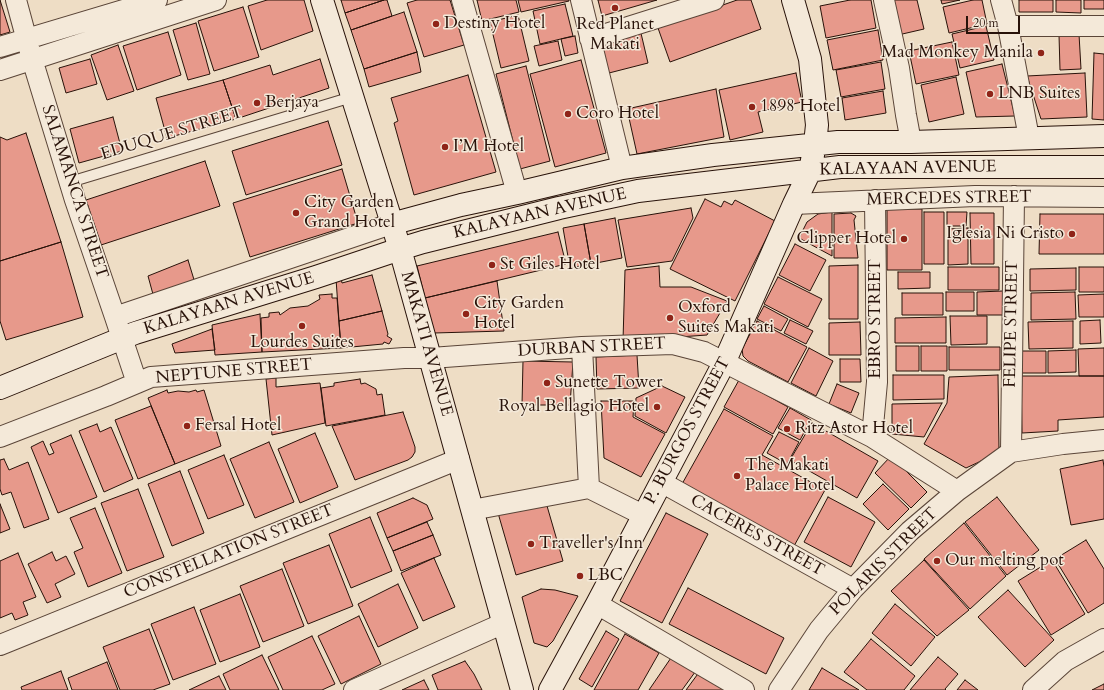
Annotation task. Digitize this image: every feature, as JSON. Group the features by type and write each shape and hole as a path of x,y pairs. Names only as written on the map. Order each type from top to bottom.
{"main road":[{"name":"MAKATI AVENUE","path":"322,0 400,249 522,690"},
{"name":"P. BURGOS STREET","path":"550,690 724,363 810,171 816,144 816,125 810,59 792,0"},
{"name":"KALAYAAN AVENUE","path":"391,224 461,205 622,168 713,155 838,142 911,142 1104,136"},
{"name":"KALAYAAN AVENUE","path":"0,388 135,333 316,277 400,249 552,210 638,191 810,171 840,166 1104,167"}],"street":[{"name":"SALAMANCA STREET","path":"16,0 32,59 70,182 137,383"},
{"path":"0,47 157,0"},
{"path":"0,70 216,0"},
{"path":"462,0 518,193"},
{"path":"581,0 622,168"},
{"path":"590,39 714,0"},
{"path":"884,0 899,68 911,142"},
{"path":"1001,0 1008,26 1029,138"},
{"path":"1008,26 1104,26"},
{"name":"MERCEDES STREET","path":"794,204 975,196 1104,197"},
{"name":"FELIPE STREET","path":"1011,452 1014,196"},
{"name":"EBRO STREET","path":"872,437 877,382 875,200"},
{"name":"KALAYAAN AVENUE","path":"115,317 391,224"},
{"name":"DURBAN STREET","path":"431,358 582,347 673,344 704,352 872,437 957,491"},
{"path":"582,347 589,488"},
{"name":"NEPTUNE STREET","path":"0,437 151,377 396,359 431,358"},
{"name":"POLARIS STREET","path":"778,690 819,630 853,589 910,531 957,491 1011,452 1063,444 1104,440"},
{"name":"CONSTELLATION STREET","path":"0,645 459,459"},
{"name":"CACERES STREET","path":"662,482 853,589"},
{"path":"472,510 589,488 643,515"},
{"path":"597,604 744,690"},
{"path":"354,690 504,623"},
{"path":"1033,690 1065,661 1104,639"}],"lane":[{"name":"EDUQUE STREET","path":"70,182 352,96"}],"building":[{"path":"0,0 10,32 0,35"},
{"path":"267,0 304,0 313,31 261,50 248,6"},
{"path":"341,0 384,0 345,13"},
{"path":"387,0 392,16 351,30 345,13"},
{"name":"Destiny Hotel","path":"417,0 450,0 464,45 424,57 407,3"},
{"path":"477,0 516,0 519,12 482,21"},
{"path":"518,0 569,0 569,1 521,12"},
{"name":"Red Planet Makati","path":"598,0 657,0 602,16"},
{"path":"737,0 751,0 761,29 670,62 658,28"},
{"path":"850,0 871,0 876,28 826,38 820,6"},
{"path":"890,0 917,0 924,29 898,35"},
{"path":"941,0 960,0 942,4"},
{"path":"973,0 982,0 987,24 949,33 943,7"},
{"path":"1019,0 1053,0 1053,12 1019,12"},
{"path":"1056,0 1081,0 1081,13 1056,12"},
{"path":"1084,0 1104,0 1104,9 1084,9"},
{"path":"565,4 573,36 540,44 533,11"},
{"path":"243,7 259,57 214,71 198,21"},
{"path":"404,12 417,52 364,69 351,30"},
{"path":"518,15 529,61 501,68 490,22"},
{"path":"196,23 210,74 188,80 173,30"},
{"path":"986,26 994,60 960,68 952,34"},
{"path":"640,29 648,63 609,73 600,39"},
{"path":"878,30 883,60 833,70 827,40"},
{"path":"168,32 181,75 137,90 123,46"},
{"path":"1079,34 1081,69 1060,70 1059,35"},
{"path":"575,36 578,53 565,56 561,39"},
{"path":"558,41 562,60 539,66 534,46"},
{"path":"952,42 959,75 916,84 909,51"},
{"path":"118,45 134,91 107,100 91,55"},
{"path":"417,52 421,72 369,87 364,69"},
{"path":"1094,53 1104,54 1104,120 1092,119"},
{"path":"90,59 97,84 66,93 59,68"},
{"name":"Berjaya","path":"320,59 329,88 236,119 223,80 270,65 273,75"},
{"name":"Coro Hotel","path":"581,60 606,153 555,167 530,74"},
{"path":"881,62 885,89 841,97 836,70"},
{"name":"LNB Suites","path":"1002,64 1015,116 976,117 966,72"},
{"path":"526,66 550,161 520,169 496,74"},
{"name":"1898 Hotel","path":"796,73 802,102 758,112 763,132 730,140 719,90"},
{"path":"1085,73 1087,117 1041,119 1027,76"},
{"name":"I’M Hotel","path":"468,75 496,172 414,195 394,123 398,121 391,98"},
{"path":"956,77 964,114 929,122 921,85"},
{"path":"223,80 236,119 167,138 156,98"},
{"path":"716,89 724,137 637,154 627,109"},
{"path":"883,91 886,113 845,120 842,98"},
{"path":"113,117 122,151 79,163 70,129"},
{"path":"328,121 342,165 246,195 232,151"},
{"path":"26,133 61,242 0,261 0,137 7,140"},
{"path":"205,161 220,206 101,245 86,200"},
{"name":"City Garden Grand Hotel","path":"342,169 358,223 250,257 233,203"},
{"path":"705,199 721,207 724,201 732,205 735,200 775,221 735,301 670,269"},
{"path":"691,208 693,218 672,261 627,267 618,220"},
{"name":"Clipper Hotel","path":"887,209 922,209 922,270 887,270"},
{"path":"832,212 832,256 799,238 807,222 818,214"},
{"path":"924,212 944,212 944,264 924,264"},
{"path":"947,212 967,212 966,226 947,226"},
{"path":"851,213 856,216 854,220 858,258 834,258 834,214"},
{"path":"970,213 994,213 994,264 971,264"},
{"name":"Iglesia Ni Cristo","path":"1040,214 1104,214 1104,254 1039,254"},
{"path":"615,218 622,258 591,264 584,224"},
{"path":"584,224 591,264 570,268 563,228"},
{"path":"968,228 968,264 948,265 948,229"},
{"name":"St Giles Hotel","path":"558,232 566,264 425,298 417,266"},
{"path":"61,242 83,317 6,340 0,321 0,261"},
{"path":"795,244 826,260 810,291 779,275"},
{"path":"188,260 195,283 154,298 148,276"},
{"path":"858,265 858,319 829,319 829,266"},
{"name":"Oxford Suites Makati","path":"659,266 660,287 691,287 727,301 707,335 623,341 625,270"},
{"path":"948,267 999,267 999,290 948,290"},
{"path":"1079,267 1104,267 1104,292 1079,292"},
{"path":"1076,268 1076,290 1030,291 1030,269"},
{"path":"898,272 930,272 930,288 898,289"},
{"path":"372,275 382,311 339,321 336,279 341,278 342,283"},
{"path":"778,277 822,299 808,327 764,304"},
{"name":"City Garden Hotel","path":"497,281 504,331 434,333 425,298"},
{"path":"1003,291 1003,315 977,315 977,292"},
{"path":"946,292 974,292 974,311 946,311"},
{"path":"1075,292 1076,319 1031,320 1031,293"},
{"path":"902,293 943,293 943,315 902,315"},
{"path":"332,294 332,298 337,298 341,348 262,352 261,318 269,317 269,313 279,312 280,315 290,308 308,306 320,299 319,295"},
{"path":"1104,294 1104,317 1079,317 1078,295"},
{"path":"764,306 788,319 781,331 757,319"},
{"path":"382,311 388,334 387,336 392,339 389,344 384,342 383,344 341,348 339,321"},
{"path":"260,314 262,352 215,355 212,325"},
{"path":"950,316 987,316 987,344 951,345"},
{"path":"946,317 946,343 895,343 895,318"},
{"path":"790,320 813,331 806,344 784,333"},
{"path":"1100,320 1101,343 1080,344 1080,321"},
{"path":"757,321 807,347 788,382 748,361 743,356 742,349"},
{"path":"1073,321 1073,348 1029,349 1028,322"},
{"path":"860,322 861,355 829,355 829,323"},
{"path":"212,329 215,350 175,353 172,344"},
{"path":"896,346 919,346 919,371 896,371"},
{"path":"921,346 947,346 947,371 921,371"},
{"path":"949,347 1000,347 1000,370 949,370"},
{"path":"809,348 833,361 816,396 791,383"},
{"path":"1104,348 1104,376 1079,376 1078,349"},
{"path":"1076,350 1076,372 1048,373 1048,351"},
{"path":"1020,351 1046,351 1046,373 1021,373"},
{"path":"637,355 639,388 597,389 596,357"},
{"path":"840,359 860,359 861,382 840,382"},
{"name":"Sunette Tower","path":"523,361 573,362 570,405 522,405"},
{"path":"893,375 944,375 944,399 893,400"},
{"path":"998,375 999,450 966,468 924,444 947,403 949,377"},
{"path":"1021,376 1104,376 1104,417 1058,420 1058,431 1022,433"},
{"path":"276,378 276,387 320,383 325,423 272,435 266,379"},
{"path":"360,379 361,384 365,383 376,389 377,395 382,394 385,415 326,426 321,388 334,386 334,383"},
{"path":"739,380 788,407 773,434 724,407"},
{"path":"837,384 859,393 851,413 829,404"},
{"name":"Royal Bellagio Hotel","path":"662,386 685,397 666,433 635,416 636,398"},
{"name":"Fersal Hotel","path":"167,390 168,393 178,391 189,392 196,390 197,392 204,390 221,446 175,464 148,398"},
{"path":"601,401 634,401 633,417 665,434 641,477 604,458"},
{"path":"942,403 924,437 892,434 892,404"},
{"path":"151,406 175,464 138,479 115,420"},
{"path":"790,408 811,420 800,440 778,428"},
{"path":"724,409 773,436 762,455 825,490 794,546 682,484"},
{"path":"403,412 415,447 415,452 412,457 408,460 355,480 332,426"},
{"path":"812,423 878,461 857,498 790,460"},
{"path":"97,424 100,432 111,427 133,479 104,492 79,431"},
{"path":"779,432 799,442 787,464 767,453"},
{"path":"315,433 338,487 300,503 278,449"},
{"path":"71,435 97,497 58,513 31,447 43,441 49,455 54,453 50,444"},
{"path":"269,442 294,502 255,518 230,459"},
{"path":"224,455 244,505 208,519 188,470"},
{"path":"891,456 927,492 911,508 875,473"},
{"path":"4,459 9,470 28,462 49,519 24,528 11,492 2,495 0,489 0,460"},
{"path":"1103,460 1104,519 1071,525 1060,469"},
{"path":"180,471 204,533 172,546 148,484"},
{"path":"883,484 909,509 888,530 863,504"},
{"path":"138,489 164,557 127,571 101,503"},
{"path":"828,497 875,522 851,567 804,542"},
{"path":"997,497 1039,550 1007,575 965,522"},
{"path":"413,498 427,505 433,519 387,538 377,513"},
{"name":"Traveller's Inn","path":"545,499 563,561 516,575 498,513"},
{"path":"0,504 10,529 0,533"},
{"path":"95,508 122,573 88,587 74,552 83,548 70,518"},
{"path":"666,513 708,534 662,623 620,601"},
{"path":"370,517 392,571 351,588 329,534"},
{"path":"427,522 433,535 393,551 387,538"},
{"path":"964,523 1006,576 970,609 924,559"},
{"path":"433,535 441,555 401,571 393,551"},
{"path":"1086,540 1104,569 1104,603 1088,613 1055,559"},
{"path":"329,545 353,606 308,624 283,563"},
{"path":"52,552 56,561 66,556 75,574 55,584 61,597 47,603 28,564"},
{"path":"18,553 36,597 23,602 28,615 15,620 12,613 0,618 0,561"},
{"path":"434,558 455,607 423,621 401,573"},
{"path":"924,560 969,610 937,636 891,591"},
{"path":"1052,560 1085,614 1051,635 1018,581"},
{"path":"282,569 304,626 263,642 240,586"},
{"path":"398,584 418,628 378,647 358,604"},
{"path":"688,588 784,638 766,674 669,624"},
{"path":"541,589 555,590 578,596 553,641 547,647 534,643 522,597"},
{"path":"1008,590 1054,640 1025,667 978,617"},
{"path":"240,594 260,647 220,662 200,610"},
{"path":"895,604 935,637 911,666 872,633"},
{"path":"194,607 216,664 173,680 151,624"},
{"path":"359,616 381,664 341,684 318,636"},
{"path":"149,629 170,684 153,690 120,690 103,647"},
{"path":"606,631 619,639 592,687 579,679"},
{"path":"625,634 659,653 638,690 594,690"},
{"path":"312,636 335,684 322,690 283,690 268,657"},
{"path":"871,639 915,676 904,690 867,690 844,672"},
{"path":"675,652 698,668 682,690 649,690"},
{"path":"262,655 279,690 230,690 223,674"},
{"path":"938,657 958,674 945,689 946,690 910,690"},
{"path":"465,661 482,690 438,690 432,675"},
{"path":"107,662 118,690 72,690 68,678"},
{"path":"703,667 735,690 686,690"},
{"path":"822,668 859,690 809,690"},
{"path":"61,671 68,690 22,690 21,687"},
{"path":"219,676 226,690 189,690"},
{"path":"424,680 429,690 402,690"},
{"path":"965,680 978,690 957,690"},
{"path":"1104,684 1104,690 1092,690"}],"place":[{"name":"Red Planet Makati","path":"615,8"},
{"name":"Destiny Hotel","path":"436,24"},
{"name":"Mad Monkey Manila","path":"1041,53"},
{"name":"LNB Suites","path":"990,94"},
{"name":"Berjaya","path":"257,103"},
{"name":"1898 Hotel","path":"752,107"},
{"name":"Coro Hotel","path":"568,114"},
{"name":"I’M Hotel","path":"445,147"},
{"name":"City Garden Grand Hotel","path":"296,213"},
{"name":"Iglesia Ni Cristo","path":"1072,234"},
{"name":"Clipper Hotel","path":"904,239"},
{"name":"St Giles Hotel","path":"492,265"},
{"name":"City Garden Hotel","path":"466,314"},
{"name":"Oxford Suites Makati","path":"670,318"},
{"name":"Lourdes Suites","path":"302,326"},
{"name":"Sunette Tower","path":"547,383"},
{"name":"Royal Bellagio Hotel","path":"657,407"},
{"name":"Fersal Hotel","path":"187,426"},
{"name":"Ritz Astor Hotel","path":"787,429"},
{"name":"The Makati Palace Hotel","path":"737,476"},
{"name":"Traveller's Inn","path":"531,544"},
{"name":"Our melting pot","path":"937,561"},
{"name":"LBC","path":"580,576"}]}
